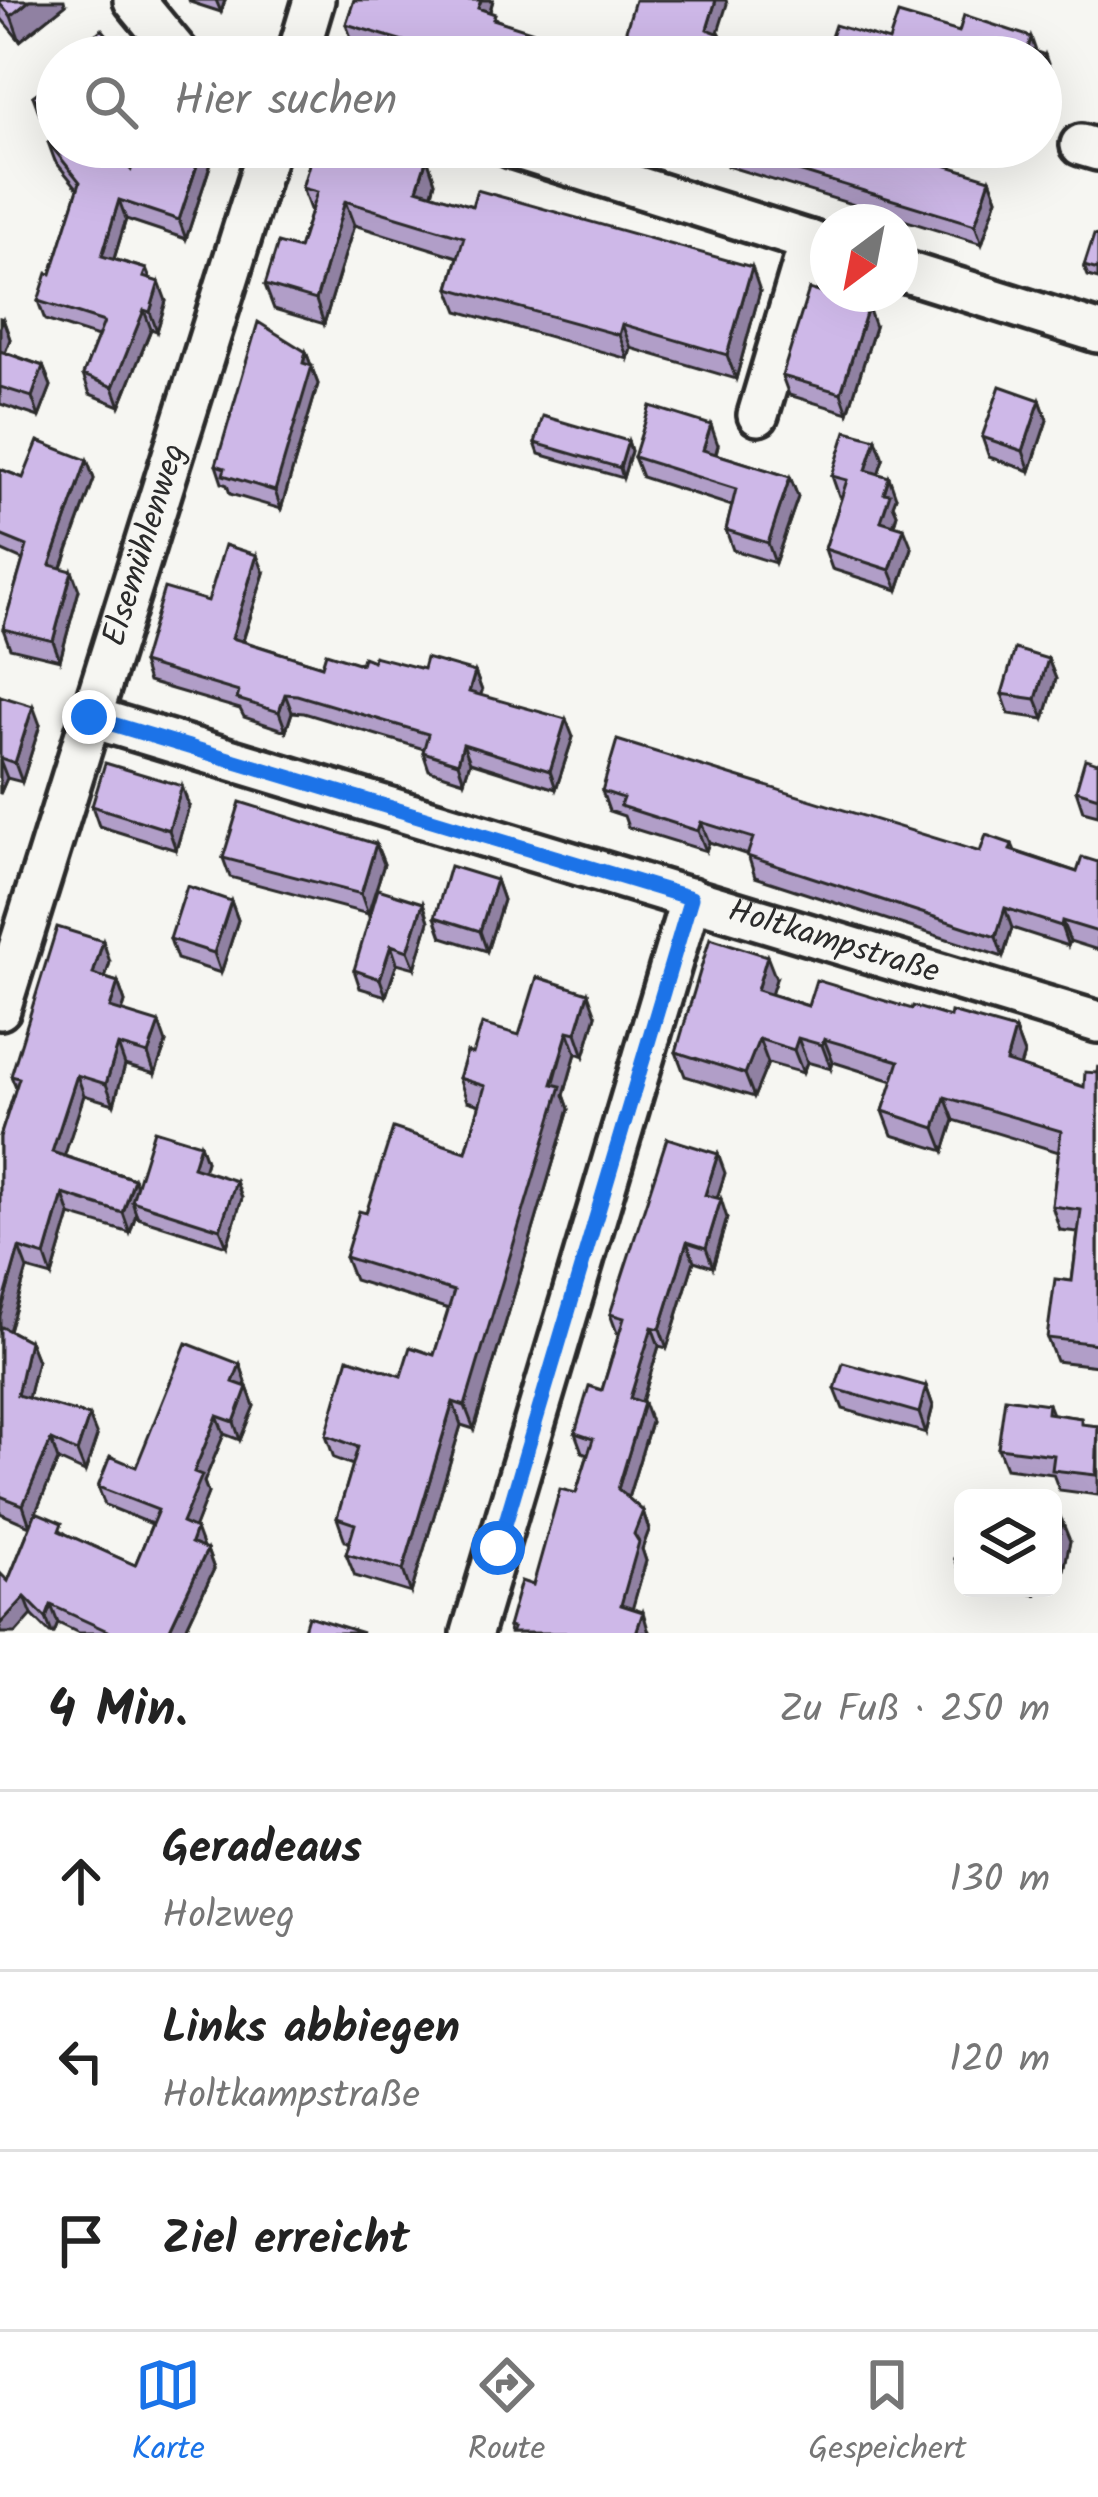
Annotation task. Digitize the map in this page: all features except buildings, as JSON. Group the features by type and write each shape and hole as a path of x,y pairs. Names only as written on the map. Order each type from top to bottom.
{"street":[{"path":"134,0 164,36"},
{"path":"303,36 314,0"},
{"name":"Elsemühlenweg","path":"0,1009 10,943 89,717 262,168"},
{"path":"578,168 810,241"},
{"path":"758,415 810,269"},
{"path":"918,276 1098,332"},
{"name":"Holtkampstraße","path":"89,717 1098,1022"},
{"path":"472,1633 691,898"}],"route":[{"path":"89,717 691,898 498,1548"}]}
